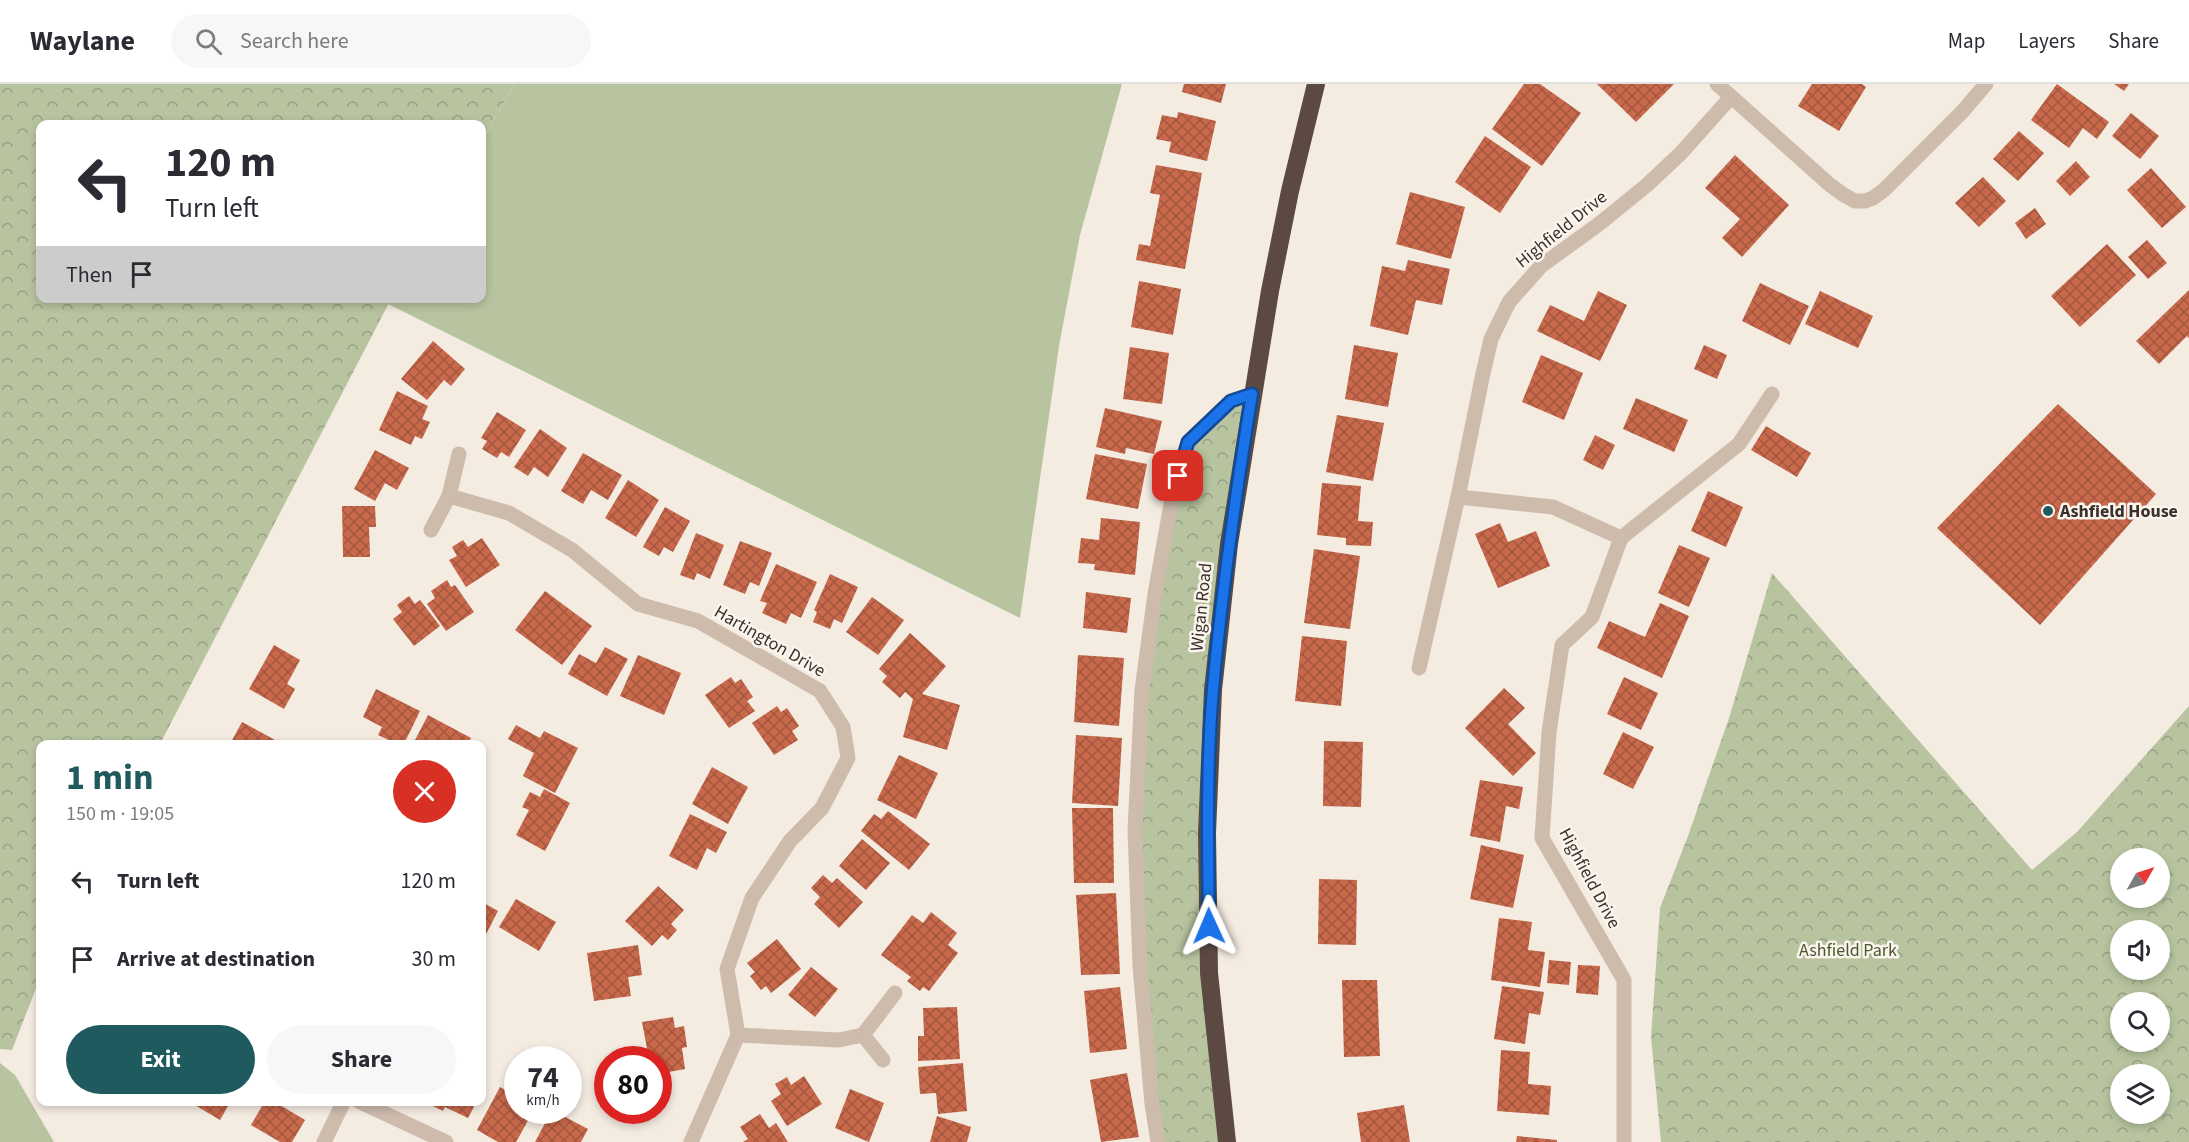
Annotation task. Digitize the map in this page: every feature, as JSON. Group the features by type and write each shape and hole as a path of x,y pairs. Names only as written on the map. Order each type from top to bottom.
{"highway":[{"name":"Wigan Road","path":"1227,1142 1209,973 1207,833 1213,690 1229,544 1252,394 1290,191 1316,84"}],"street":[{"path":"1717,84 1830,185 1855,201 1873,198 1884,190 1963,111 1986,84"},
{"name":"Highfield Drive","path":"1419,668 1491,339 1509,302 1541,266 1599,224 1647,185 1681,153 1731,97"},
{"path":"1158,1142 1152,1104 1140,966 1135,830 1142,690 1155,594 1171,504 1188,442 1231,401 1252,394"},
{"path":"1458,497 1553,507 1621,538 1739,444 1772,394"},
{"path":"431,530 449,496 459,454"},
{"name":"Hartington Drive","path":"449,496 509,513 572,550 638,604 698,621 820,691 843,727 848,758 822,808 789,841 752,898 727,969 738,1035"},
{"name":"Highfield Drive","path":"1621,538 1593,617 1562,645 1549,732 1542,838 1624,980 1624,1142"},
{"path":"692,1142 738,1035 839,1040 863,1035 895,993"},
{"path":"863,1035 883,1060"},
{"path":"324,1142 342,1106"},
{"path":"369,1106 446,1142"}],"green space":[{"path":"0,84 514,84 486,134 486,120 36,120 36,303 389,303 162,740 36,740 36,988 12,1050 0,1049"},
{"path":"514,84 1122,84 1080,235 1059,346 1020,618 388,304 486,303 486,134"},
{"path":"1253,394 1245,441 1207,833 1227,1142 1158,1142 1140,966 1142,690 1188,442"},
{"name":"Ashfield Park","path":"1772,573 2032,870 2077,832 2189,706 2189,1142 1661,1142 1651,1037 1660,908 1730,715"},
{"path":"0,1063 15,1075 54,1142 0,1142"}],"building":[{"path":"1184,84 1226,84 1221,103 1182,92"},
{"path":"1524,84 1540,84 1581,113 1542,166 1492,129"},
{"path":"1597,84 1674,84 1636,122"},
{"path":"1812,84 1862,84 1866,87 1839,131 1798,106"},
{"path":"2057,84 2109,122 2097,139 2083,128 2069,148 2031,120"},
{"path":"2114,84 2129,84 2124,91"},
{"path":"1178,112 1216,121 1207,161 1169,152 1171,142 1156,139 1162,115 1177,118"},
{"path":"2131,113 2159,136 2140,159 2112,136"},
{"path":"2019,131 2044,153 2018,181 1993,159"},
{"path":"1485,136 1531,167 1500,213 1455,182"},
{"path":"1735,155 1789,205 1742,257 1722,238 1740,219 1705,188"},
{"path":"2076,161 2090,177 2070,196 2056,181"},
{"path":"1156,165 1202,173 1185,269 1136,260 1139,244 1150,246 1160,195 1150,193"},
{"path":"2151,168 2186,207 2162,228 2127,190"},
{"path":"1983,177 2006,201 1979,227 1955,203"},
{"path":"1410,192 1465,207 1451,259 1396,244"},
{"path":"2035,208 2046,224 2026,239 2015,223"},
{"path":"2147,240 2167,263 2148,279 2128,257"},
{"path":"2107,244 2136,275 2080,327 2051,296"},
{"path":"1408,260 1450,269 1442,305 1416,300 1408,335 1370,326 1382,266 1405,271"},
{"path":"1139,281 1181,289 1173,335 1131,327"},
{"path":"1760,283 1809,306 1790,345 1742,321"},
{"path":"2189,290 2189,338 2187,336 2159,364 2136,341"},
{"path":"1598,291 1627,305 1600,361 1537,331 1550,305 1584,321"},
{"path":"1820,291 1873,316 1858,348 1805,324"},
{"path":"433,341 465,369 451,386 444,380 427,400 401,379"},
{"path":"1354,345 1398,353 1388,407 1345,399"},
{"path":"1704,345 1727,355 1717,379 1694,369"},
{"path":"1130,347 1169,353 1162,404 1123,399"},
{"path":"1541,355 1583,373 1564,420 1522,402"},
{"path":"397,391 428,406 422,419 430,422 422,439 415,436 411,445 379,430"},
{"path":"1636,398 1688,420 1674,452 1623,429"},
{"name":"Ashfield House","path":"2058,404 2156,494 2040,625 1937,528"},
{"path":"1105,408 1162,421 1154,454 1126,448 1125,454 1096,447"},
{"path":"497,412 526,430 509,457 501,452 497,458 482,449 487,441 481,438"},
{"path":"1337,415 1384,423 1373,481 1326,472"},
{"path":"1766,426 1811,453 1797,477 1751,450"},
{"path":"540,429 567,448 548,477 534,467 528,476 514,467"},
{"path":"1595,435 1615,445 1603,470 1583,460"},
{"path":"375,450 409,468 397,490 385,483 375,501 354,489"},
{"path":"583,453 622,475 608,500 591,490 583,504 561,491"},
{"path":"1095,454 1147,464 1138,509 1086,499"},
{"path":"628,480 659,500 636,537 605,518"},
{"path":"1322,483 1361,486 1358,521 1373,522 1371,546 1346,545 1346,538 1317,535"},
{"path":"1708,491 1743,507 1726,547 1691,531"},
{"path":"342,506 375,506 376,527 369,527 370,557 343,557"},
{"path":"665,507 690,521 673,552 664,547 659,556 643,547"},
{"path":"1101,518 1140,522 1135,575 1094,570 1095,564 1078,563 1081,538 1099,540"},
{"path":"1500,523 1508,542 1536,531 1550,566 1498,588 1475,534"},
{"path":"696,533 724,545 710,579 697,573 694,580 680,575"},
{"path":"482,538 500,565 466,587 449,560 457,556 452,547 463,540 468,547"},
{"path":"740,541 772,553 759,586 750,582 745,594 723,585"},
{"path":"1679,545 1710,558 1689,607 1658,593"},
{"path":"1314,549 1360,556 1350,629 1304,623"},
{"path":"776,564 817,582 801,618 791,613 786,624 762,613 767,603 760,601"},
{"path":"830,574 858,587 842,623 834,619 830,629 813,622 817,612 814,610"},
{"path":"447,580 451,587 455,585 474,612 446,631 427,604 435,598 431,591"},
{"path":"545,591 592,626 562,665 515,630"},
{"path":"1086,592 1131,598 1127,633 1083,628"},
{"path":"409,596 415,604 420,600 440,626 414,646 393,619 402,612 397,605"},
{"path":"872,597 904,620 878,655 846,632"},
{"path":"1660,603 1689,616 1662,678 1597,648 1609,621 1645,637"},
{"path":"910,633 946,666 922,694 960,705 947,750 903,737 913,699 905,692 900,698 882,682 887,676 879,669"},
{"path":"1302,636 1347,641 1341,706 1295,701"},
{"path":"274,645 300,660 287,684 295,689 284,709 249,689"},
{"path":"605,647 628,659 607,696 568,674 579,654 596,663"},
{"path":"638,655 681,673 664,715 620,696"},
{"path":"1078,655 1124,658 1119,726 1074,722"},
{"path":"731,677 735,683 741,679 753,697 747,701 755,711 729,728 705,695"},
{"path":"1624,677 1658,693 1641,730 1607,714"},
{"path":"1504,688 1525,708 1508,724 1536,753 1513,776 1465,728"},
{"path":"376,689 420,711 406,740 389,740 378,735 382,727 363,717"},
{"path":"777,706 781,712 787,708 799,726 792,731 798,740 774,755 752,723"},
{"path":"428,715 471,738 470,740 415,740"},
{"path":"242,722 275,740 232,740"},
{"path":"516,725 540,738 544,731 578,748 555,793 523,776 534,753 508,739"},
{"path":"1623,732 1654,747 1633,789 1603,774"},
{"path":"1076,735 1122,738 1118,806 1072,803"},
{"path":"1324,741 1363,742 1361,807 1323,806"},
{"path":"899,755 938,773 916,819 877,800"},
{"path":"712,767 748,787 728,824 692,804"},
{"path":"1480,780 1523,787 1519,809 1506,806 1500,842 1470,836"},
{"path":"544,789 570,803 545,851 516,835 529,810 522,807 530,792 540,797"},
{"path":"1072,808 1113,808 1114,883 1074,883"},
{"path":"888,811 930,844 909,870 861,831 874,814 881,819"},
{"path":"690,814 727,832 716,853 707,848 697,870 669,856"},
{"path":"862,839 890,863 866,890 839,866"},
{"path":"1481,845 1524,855 1513,908 1470,899"},
{"path":"823,875 832,883 837,878 863,902 839,928 814,904 820,897 811,888"},
{"path":"1319,879 1357,880 1356,945 1318,944"},
{"path":"658,886 684,910 671,924 677,930 668,940 662,935 652,946 625,921"},
{"path":"1116,893 1120,974 1081,975 1076,895"},
{"path":"516,899 556,922 539,951 499,927"},
{"path":"486,904 498,911 486,934"},
{"path":"931,912 957,933 948,945 958,953 929,991 923,987 920,991 907,981 911,977 881,955 912,915 923,923"},
{"path":"1499,918 1532,922 1528,950 1545,952 1540,987 1491,980"},
{"path":"777,939 801,969 771,993 766,986 761,990 750,976 755,972 747,963"},
{"path":"638,945 642,975 628,977 631,996 594,1001 587,953"},
{"path":"1549,960 1571,962 1569,985 1547,983"},
{"path":"1578,965 1600,966 1598,995 1576,993"},
{"path":"811,967 838,989 815,1017 788,995"},
{"path":"1342,980 1377,980 1380,1056 1344,1057"},
{"path":"1502,986 1544,992 1540,1015 1529,1013 1525,1044 1494,1039"},
{"path":"1120,987 1127,1049 1090,1053 1084,991"},
{"path":"957,1007 960,1059 918,1061 918,1036 924,1036 923,1008"},
{"path":"673,1017 675,1028 684,1026 687,1047 682,1048 685,1069 672,1071 672,1046 647,1046 642,1022"},
{"path":"1501,1050 1530,1052 1528,1084 1551,1086 1549,1115 1497,1111"},
{"path":"963,1063 967,1111 938,1114 936,1093 920,1094 918,1067"},
{"path":"1127,1073 1139,1137 1101,1142 1090,1080"},
{"path":"804,1076 822,1104 787,1126 771,1101 781,1094 775,1084 787,1077 791,1085"},
{"path":"500,1087 504,1089 504,1124 526,1124 516,1142 498,1142 477,1130"},
{"path":"850,1089 884,1103 869,1142 835,1128"},
{"path":"1404,1105 1410,1142 1361,1142 1357,1113"},
{"path":"196,1106 228,1106 220,1120"},
{"path":"262,1106 282,1106 305,1120 292,1142 280,1142 251,1125"},
{"path":"433,1106 474,1106 468,1118 445,1107 443,1111"},
{"path":"760,1114 769,1128 776,1123 788,1142 743,1142 748,1139 740,1127"},
{"path":"937,1116 971,1127 967,1142 930,1142"},
{"path":"545,1124 579,1124 588,1129 581,1142 535,1142"},
{"path":"1517,1136 1557,1140 1557,1142 1516,1142"}],"place":[{"name":"Ashfield House","path":"2048,511"}],"route":[{"path":"1178,476 1188,442 1231,401 1252,394 1229,544 1213,690 1207,833 1209,926"}]}
